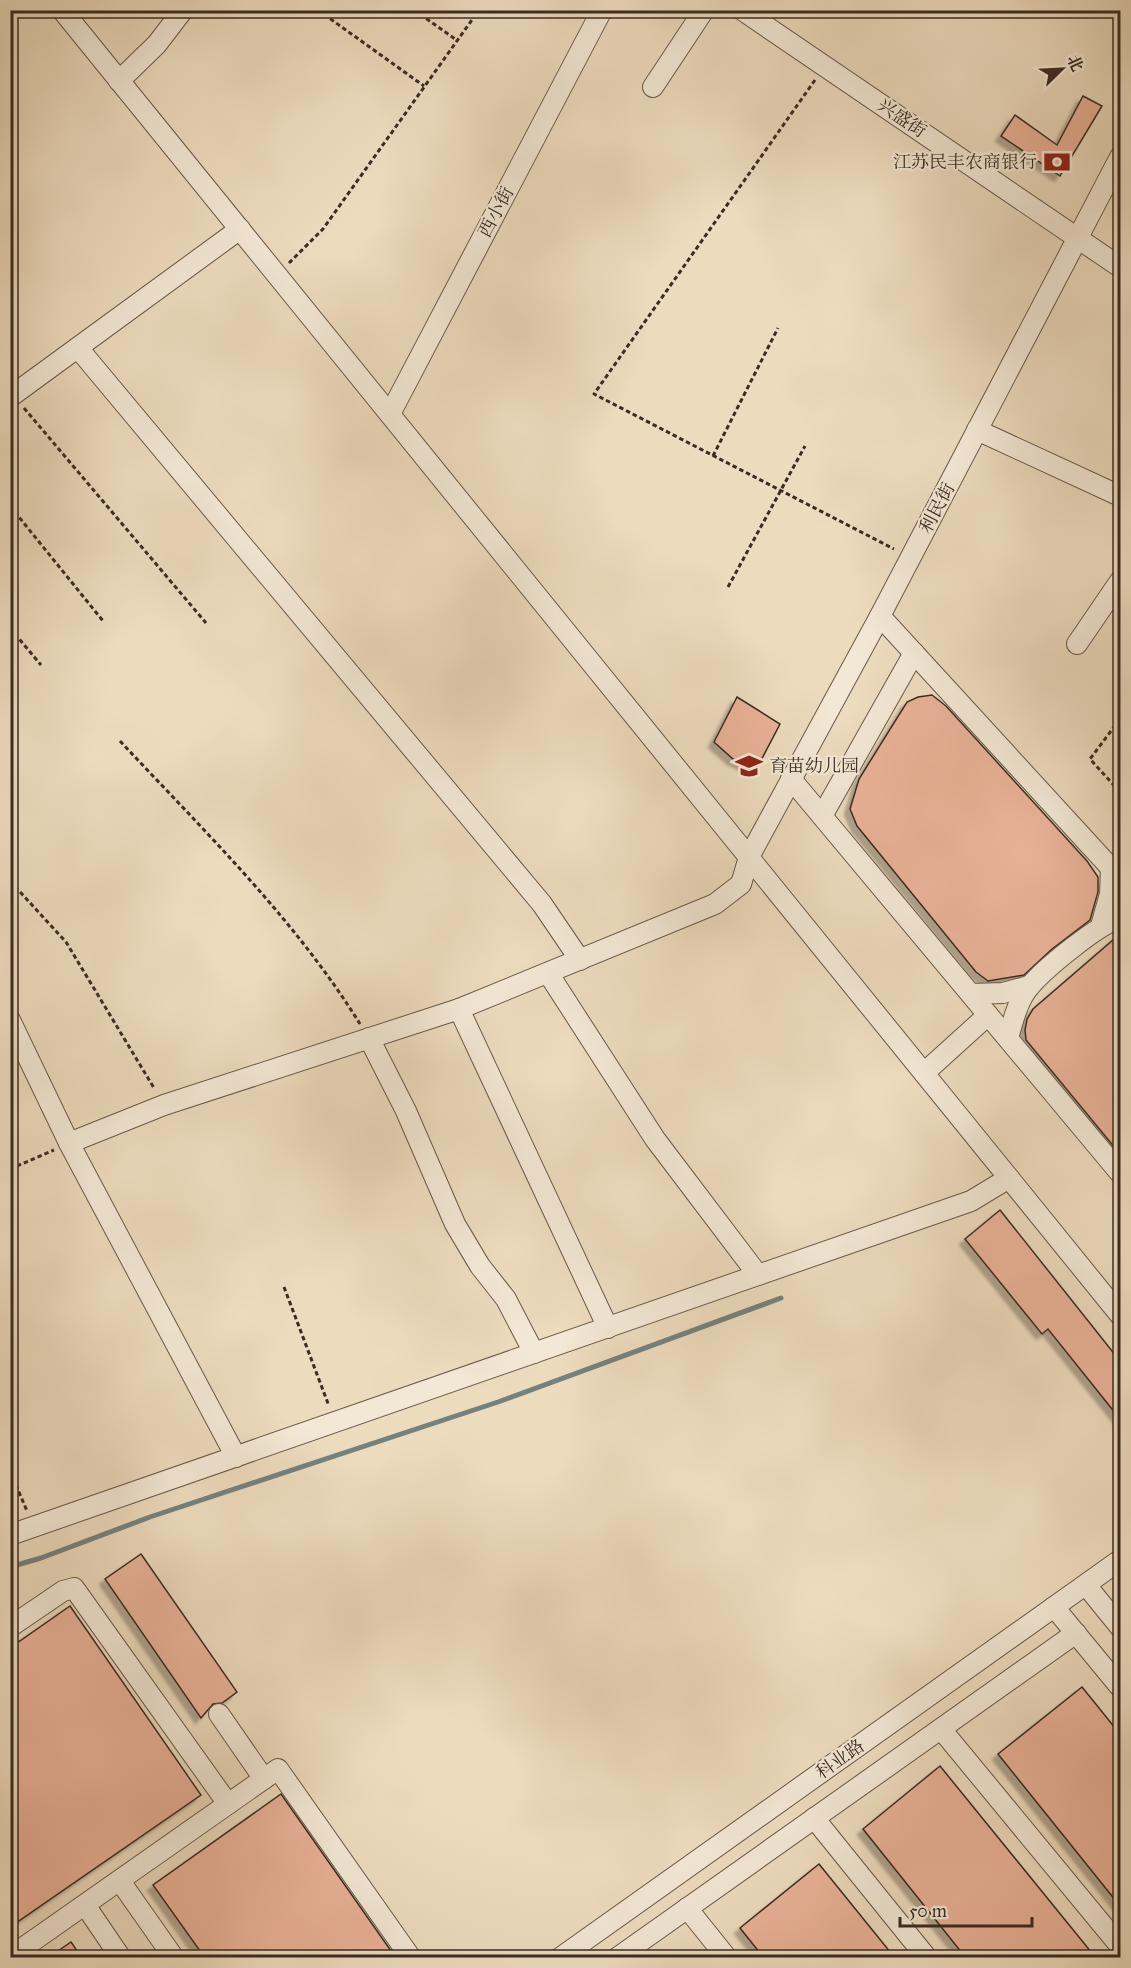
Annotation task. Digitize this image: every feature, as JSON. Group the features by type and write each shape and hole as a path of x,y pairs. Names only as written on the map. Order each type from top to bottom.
{"street":[{"path":"62,10 1120,1315"},
{"path":"119,81 157,44 183,10"},
{"name":"西小街","path":"390,414 603,10"},
{"path":"653,87 704,10"},
{"name":"兴盛街","path":"742,10 1120,267"},
{"name":"利民街","path":"69,1143 164,1105 459,1009 715,904 741,884 749,857 911,558 1120,157"},
{"path":"12,396 240,229"},
{"path":"78,348 534,895 580,960"},
{"path":"977,430 1120,496"},
{"path":"1077,644 1120,581"},
{"path":"880,616 1116,872 1101,926"},
{"path":"822,816 914,653"},
{"path":"791,779 1120,1173"},
{"path":"1008,1038 1017,1010 1029,986 1101,926 1120,918"},
{"path":"548,973 654,1138 758,1275"},
{"path":"971,994 1003,993 1029,986"},
{"path":"459,1009 608,1328"},
{"path":"924,1073 988,1015"},
{"path":"10,1020 69,1143 236,1457"},
{"path":"369,1038 406,1111 455,1224 480,1266 506,1299 534,1353"},
{"path":"10,1535 971,1202 1009,1178"},
{"name":"科业路","path":"560,1958 1120,1560"},
{"path":"1086,1585 1120,1627"},
{"path":"10,1628 63,1591 74,1588 228,1804"},
{"path":"1054,1607 1120,1687"},
{"path":"616,1958 1076,1634"},
{"path":"219,1714 264,1779"},
{"path":"941,1729 1120,1946"},
{"path":"10,1957 278,1769 411,1958"},
{"path":"814,1818 927,1958"},
{"path":"120,1881 174,1958"},
{"path":"85,1905 121,1958"},
{"path":"687,1908 727,1958"}],"path":[{"path":"318,10 424,86"},
{"path":"414,10 458,41"},
{"path":"277,275 323,229 479,10"},
{"path":"824,66 594,394 911,558"},
{"path":"713,456 778,328"},
{"path":"12,396 206,623"},
{"path":"728,587 805,446"},
{"path":"10,506 103,621"},
{"path":"10,628 41,665"},
{"path":"1120,719 1090,759 1120,792"},
{"path":"120,741 237,864 338,987 369,1038"},
{"path":"10,881 66,942 164,1105"},
{"path":"10,1169 69,1143"},
{"path":"284,1287 335,1422"},
{"path":"10,1471 34,1527"}],"building":[{"path":"1083,96 1102,106 1060,176 1001,136 1015,115 1057,145"},
{"path":"932,695 946,706 1087,861 1098,877 1098,892 1090,920 1052,949 1024,975 988,981 976,972 857,826 850,809 859,779 907,702 918,697"},
{"path":"737,697 780,724 756,770 733,759 714,742"},
{"path":"1120,934 1120,1154 1026,1040 1025,1030 1027,1019 1033,1009"},
{"path":"1000,1210 1120,1361 1120,1419 1048,1329 1042,1334 965,1239"},
{"path":"141,1554 237,1692 222,1703 213,1704 201,1718 105,1579"},
{"path":"70,1606 201,1795 10,1927 10,1648"},
{"path":"1082,1687 1120,1734 1120,1906 998,1754"},
{"path":"940,1766 1096,1958 966,1958 863,1829"},
{"path":"281,1794 396,1958 205,1958 153,1885"},
{"path":"819,1864 895,1958 764,1958 740,1928"},
{"path":"71,1942 82,1958 48,1958"}],"waterway":[{"path":"10,1567 41,1558 150,1517 498,1402 781,1298"}],"place":[{"name":"江苏民丰农商银行","path":"1057,162"},
{"name":"育苗幼儿园","path":"749,766"}]}
